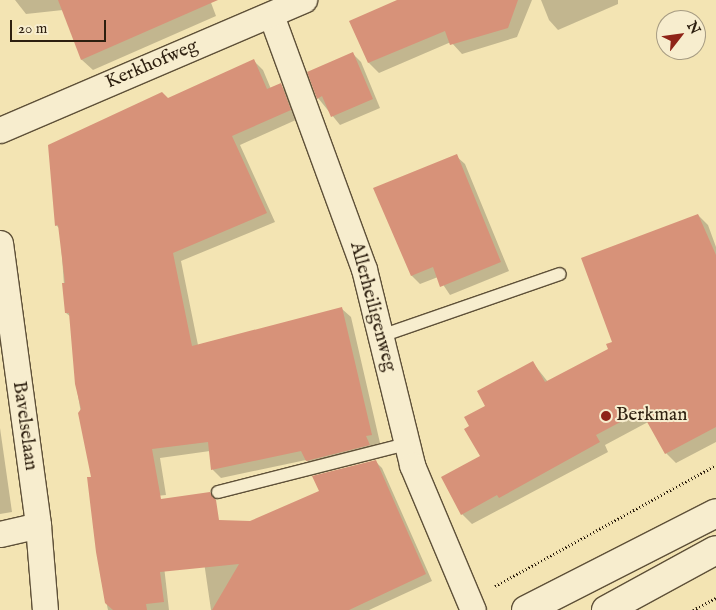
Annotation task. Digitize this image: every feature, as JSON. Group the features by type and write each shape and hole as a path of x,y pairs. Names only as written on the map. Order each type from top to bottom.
{"main road":[{"path":"526,610 716,513"},
{"path":"606,610 716,550"}],"street":[{"name":"Kerkhofweg","path":"0,130 304,0"},
{"name":"Allerheiligenweg","path":"271,15 335,184 364,270 412,465 472,605"},
{"name":"Bavelselaan","path":"0,243 38,525 45,610"},
{"path":"0,534 38,525"}],"lane":[{"path":"381,336 560,274"},
{"path":"218,492 407,444"}],"path":[{"path":"472,605 716,465"},
{"path":"693,610 716,598"}],"building":[{"path":"58,0 218,0 81,60"},
{"path":"397,0 518,0 508,28 450,45 445,31 368,63 349,21"},
{"path":"353,52 373,99 331,117 322,96 317,99 307,72"},
{"path":"254,59 267,89 281,83 291,110 232,136 267,213 173,253 192,346 342,307 372,435 366,436 370,445 306,461 301,451 211,470 208,442 152,449 161,499 210,492 216,500 219,520 250,521 319,491 312,476 376,460 426,574 349,610 212,610 239,564 160,572 164,602 146,604 147,610 113,610 105,603 96,552 87,477 91,477 78,413 81,409 75,384 69,313 65,313 62,283 65,283 58,225 55,226 48,145 162,92 168,98"},
{"path":"457,154 501,262 440,287 433,267 411,276 373,188"},
{"path":"698,214 716,255 716,427 665,454 641,411 596,435 600,442 499,498 497,495 461,515 441,477 480,456 464,429 469,426 464,417 485,406 477,391 533,361 545,382 608,349 606,344 612,342 581,258"}],"place":[{"name":"Berkman","path":"606,416"}]}
